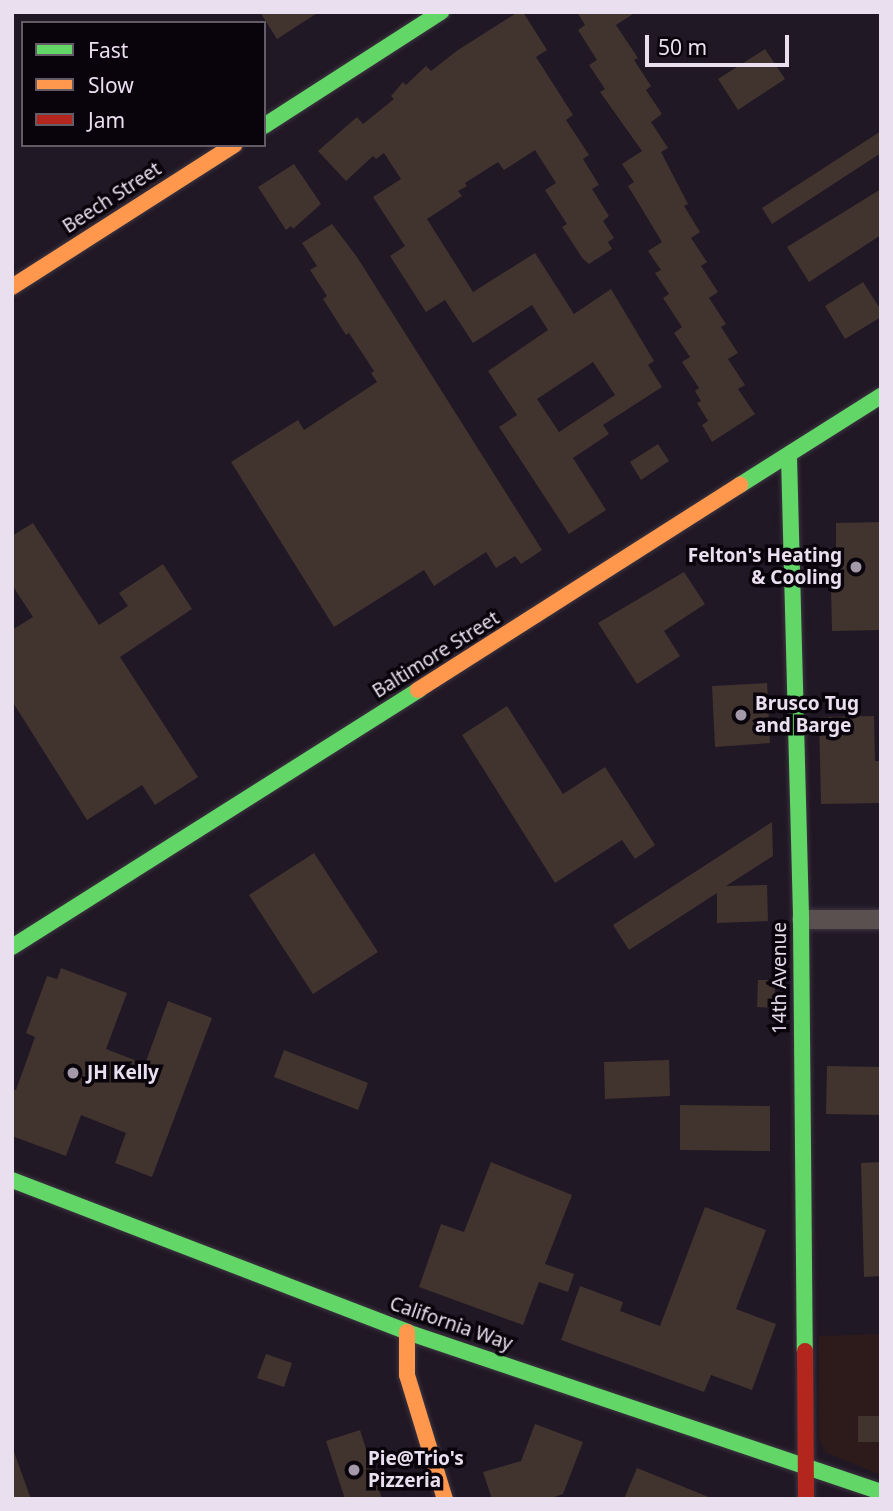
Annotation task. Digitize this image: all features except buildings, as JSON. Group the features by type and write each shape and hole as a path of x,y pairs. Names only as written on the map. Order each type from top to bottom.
{"street":[{"path":"266,125 441,12"},
{"name":"Beech Street","path":"12,287 231,147"},
{"name":"Baltimore Street","path":"12,947 789,457 881,396"},
{"name":"14th Avenue","path":"789,457 801,919 806,1499"},
{"path":"801,919 881,919"},
{"name":"California Way","path":"12,1180 407,1332 881,1492"},
{"path":"407,1332 407,1375 444,1499"}],"shaded area":[{"path":"881,1334 881,1475 825,1452 819,1439 819,1336"}],"traffic: fast":[{"path":"266,125 441,12"},
{"path":"740,485 881,396"},
{"path":"789,457 801,919 805,1351"},
{"path":"12,947 418,690"},
{"path":"12,1180 407,1332 881,1492"}],"traffic: slow":[{"path":"12,287 231,147"},
{"path":"418,690 740,485"},
{"path":"407,1332 407,1375 445,1499"}],"traffic: jam":[{"path":"805,1351 806,1499"}],"place":[{"name":"Felton's Heating & Cooling","path":"856,567"},
{"name":"Brusco Tug and Barge","path":"741,715"},
{"name":"JH Kelly","path":"73,1073"},
{"name":"Pie@Trio's Pizzeria","path":"354,1470"}]}
